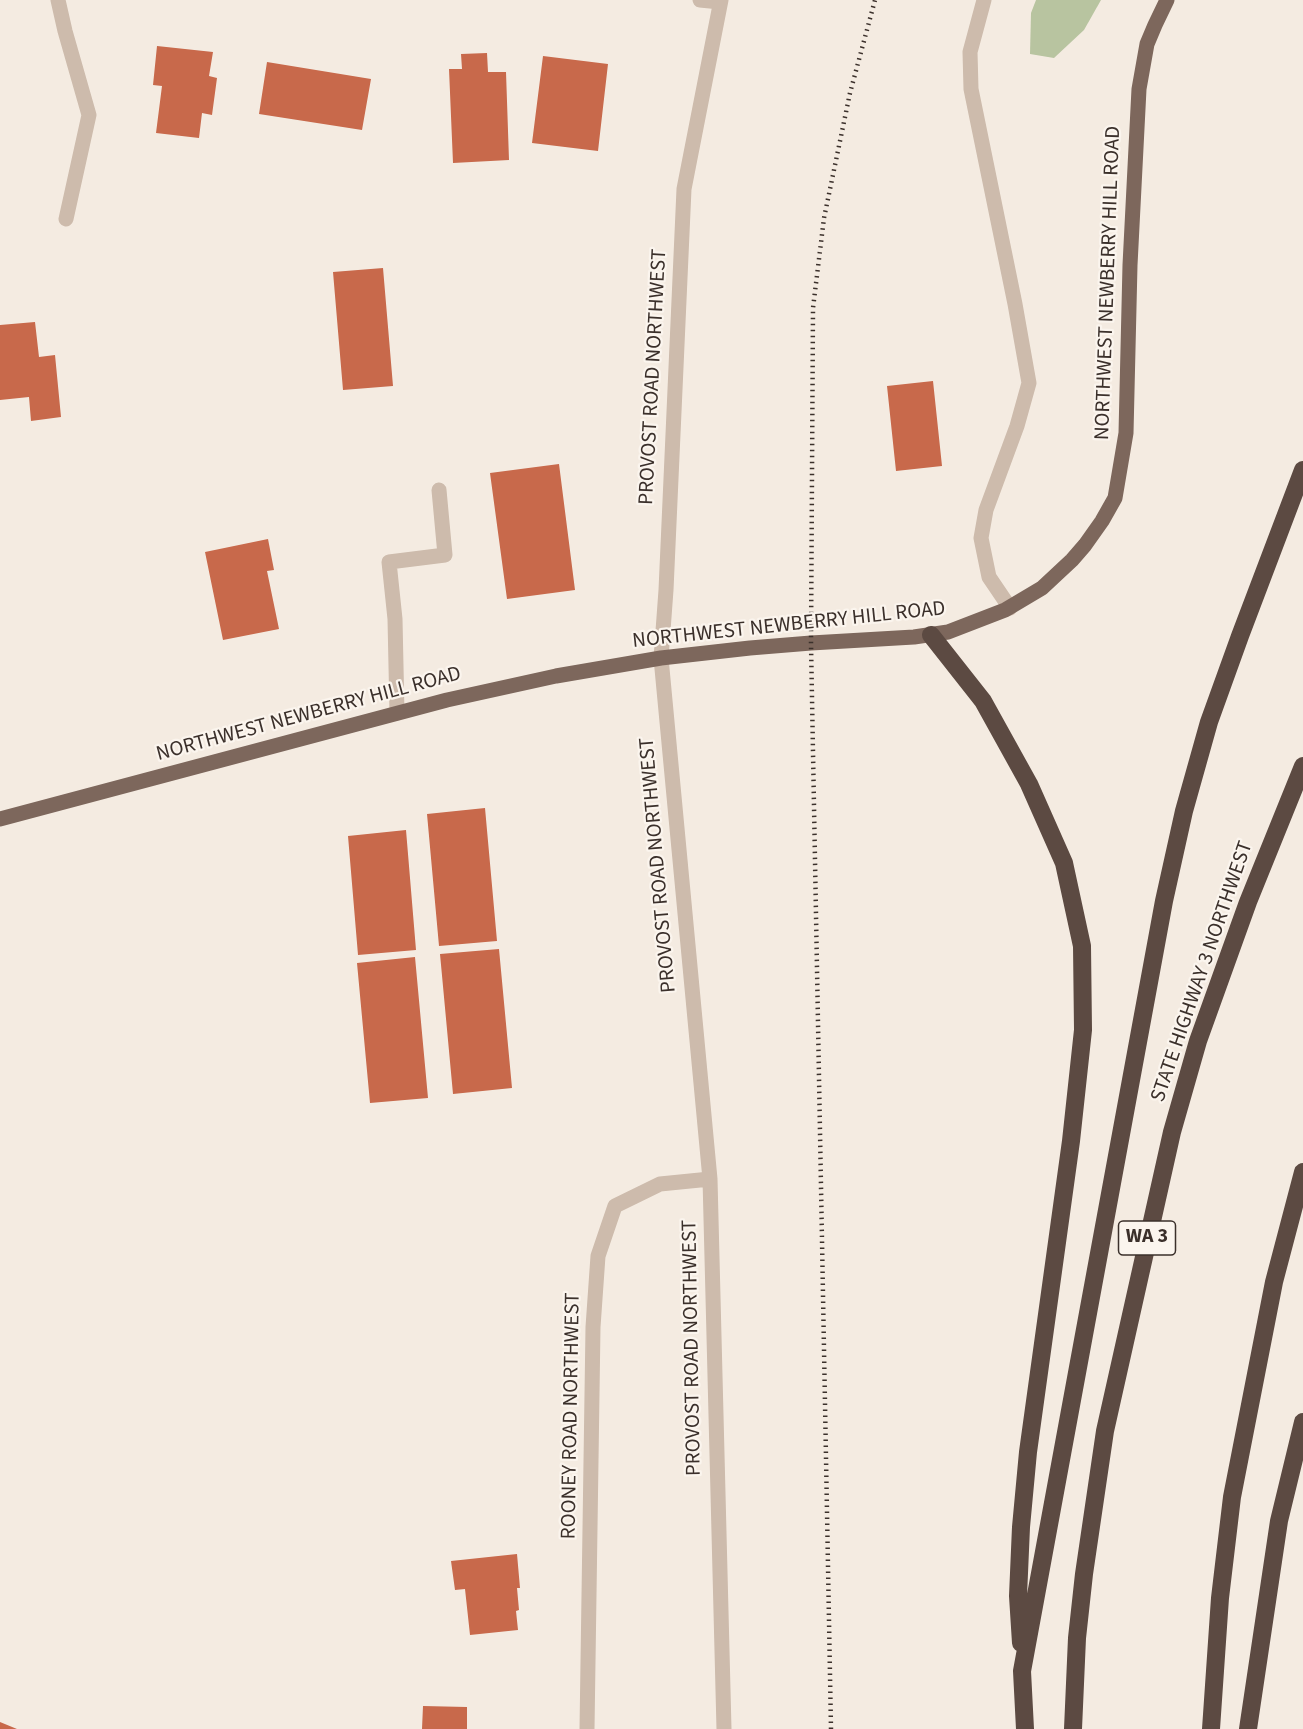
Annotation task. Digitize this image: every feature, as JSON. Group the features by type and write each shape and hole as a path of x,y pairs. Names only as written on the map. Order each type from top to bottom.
{"highway":[{"path":"1022,1671 1151,969 1184,811 1217,700 1303,470"},
{"path":"932,635 983,701 1029,784 1064,863 1082,946 1083,1030 1072,1130 1028,1452 1021,1527 1018,1596 1025,1729"},
{"name":"STATE HIGHWAY 3 NORTHWEST","path":"1073,1729 1077,1638 1105,1431 1172,1132 1198,1041 1248,902 1303,766"},
{"path":"1211,1729 1220,1598 1232,1497 1274,1282 1303,1172"},
{"path":"1248,1729 1280,1521 1303,1422"}],"main road":[{"name":"NORTHWEST NEWBERRY HILL ROAD","path":"0,819 505,686 661,658 811,643 932,635 960,628 1010,608 1042,588 1072,560 1102,522 1115,498 1126,433 1130,265 1139,89 1147,44 1167,0"}],"street":[{"path":"58,0 64,31 89,115 66,219"},
{"path":"700,0 721,1"},
{"path":"984,0 970,52 970,89 1015,304 1029,383 1017,426 987,510 981,538 989,577 1010,608"},
{"name":"PROVOST ROAD NORTHWEST","path":"721,1 684,189 661,658 710,1179 724,1729"},
{"path":"397,713 395,619 389,562 445,555 439,490"},
{"name":"ROONEY ROAD NORTHWEST","path":"587,1729 592,1339 598,1256 615,1206 660,1184 710,1179"}],"green space":[{"path":"1036,0 1101,0 1084,30 1054,58 1030,54 1031,13"}],"building":[{"path":"157,46 213,52 209,76 217,78 212,115 202,113 199,138 156,133 162,86 153,85"},
{"path":"487,53 488,72 506,72 509,160 453,163 449,69 462,69 461,54"},
{"path":"543,56 608,64 598,151 532,143"},
{"path":"267,62 371,79 362,130 259,114"},
{"path":"383,268 393,386 343,390 333,272"},
{"path":"35,322 39,357 55,355 61,417 31,421 29,397 0,400 0,325"},
{"path":"933,381 942,466 896,471 887,386"},
{"path":"559,464 575,590 507,599 490,473"},
{"path":"268,539 274,570 267,571 279,629 223,640 205,552"},
{"path":"485,808 497,941 439,946 427,814"},
{"path":"406,830 416,950 358,955 348,836"},
{"path":"499,949 512,1088 453,1094 440,954"},
{"path":"415,957 428,1098 370,1103 357,963"},
{"path":"517,1554 520,1588 517,1588 518,1630 470,1635 465,1589 455,1590 451,1561"},
{"path":"423,1706 467,1707 467,1729 422,1729"},
{"path":"0,1722 17,1729 0,1729"}],"railway":[{"path":"831,1729 811,643 813,308 824,218 850,93 875,0"}]}
